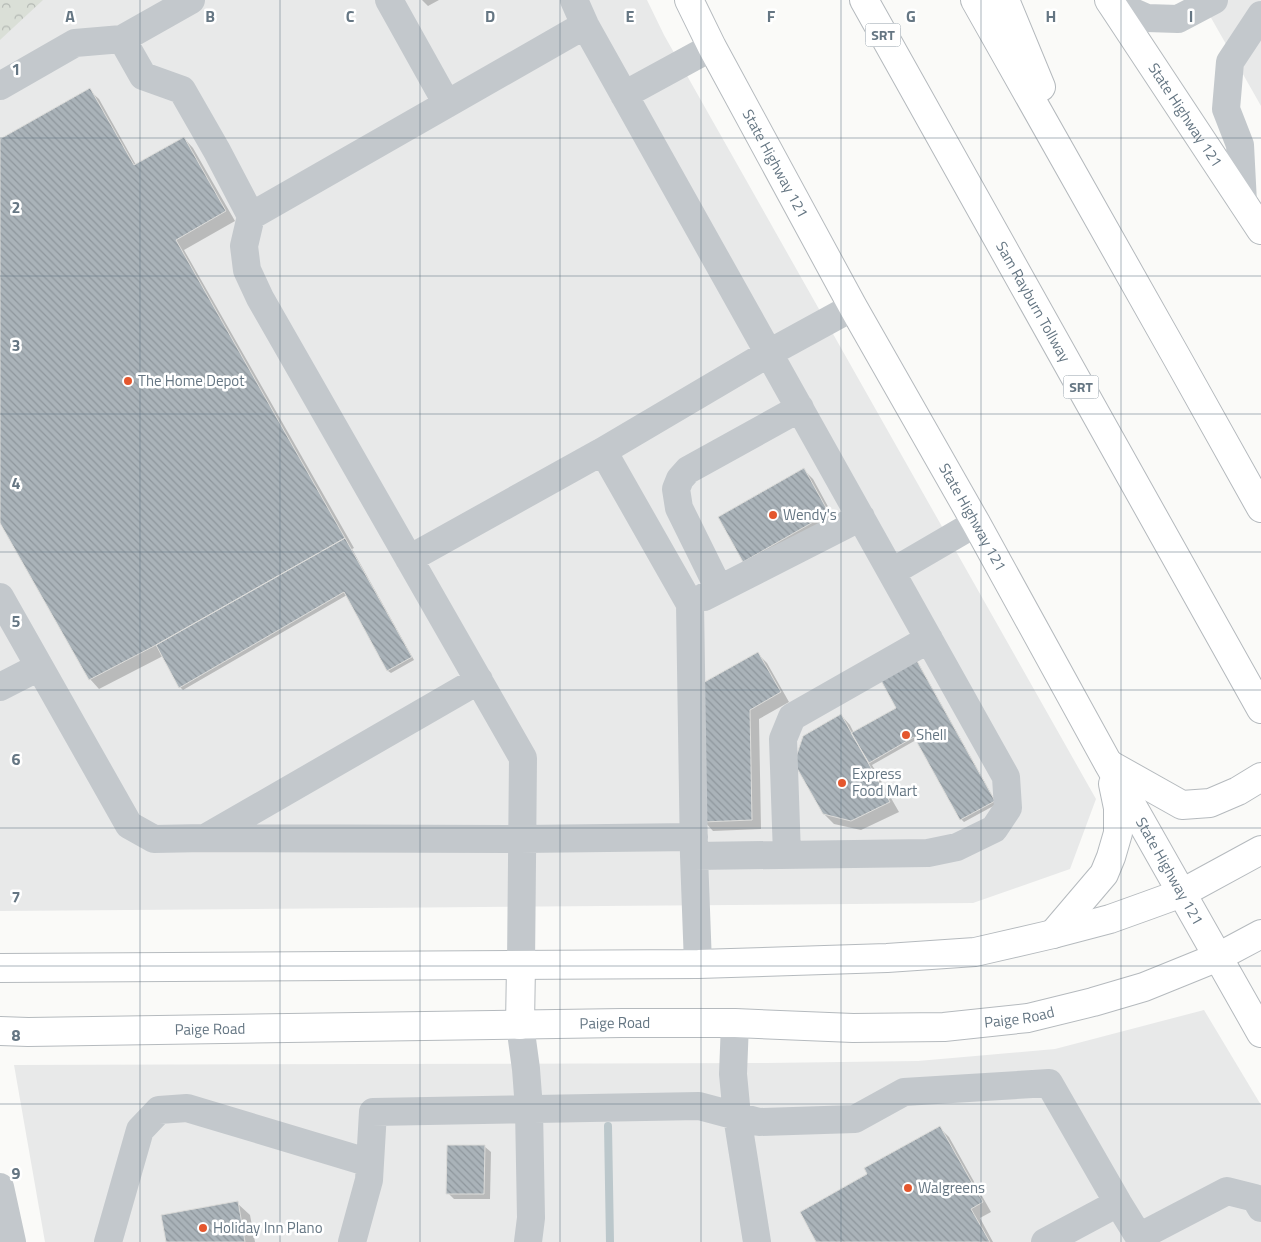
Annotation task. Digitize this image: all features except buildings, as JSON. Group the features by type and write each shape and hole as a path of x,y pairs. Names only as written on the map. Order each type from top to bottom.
{"main road":[{"name":"State Highway 121","path":"689,0 712,48 853,307 1261,1033"},
{"name":"Sam Rayburn Tollway","path":"864,0 1260,707"},
{"path":"975,0 1261,508"},
{"path":"1005,0 1086,198"},
{"name":"State Highway 121","path":"1109,1 1261,230"},
{"path":"1108,763 1182,805 1210,803 1238,791 1261,777"},
{"path":"1053,934 1104,874 1111,857 1118,833 1118,808 1108,763"},
{"path":"0,968 698,964 887,958 975,952 1110,919 1182,893 1261,850"},
{"name":"Paige Road","path":"0,1032 622,1023 735,1023 853,1028 944,1026 1028,1018 1093,1002 1144,987 1218,957 1261,934"},
{"path":"520,1025 521,965"}],"street":[{"path":"0,86 75,43 122,40 191,0"},
{"path":"389,0 447,104"},
{"path":"0,597 129,825 154,839 521,839 694,846 787,855 928,853 957,848 994,829 1008,808 1006,777 585,25 574,0"},
{"path":"1109,1 1147,18 1178,19 1214,0"},
{"path":"1243,203 1240,145 1226,109 1230,62 1261,15"},
{"path":"251,216 585,25"},
{"path":"122,40 143,76 182,90 217,152 251,216 244,246 247,270 260,298 523,758 521,965"},
{"path":"624,95 712,48"},
{"path":"410,559 603,451 769,353 853,307"},
{"path":"720,589 679,508 676,489 680,479 688,470 800,408"},
{"path":"603,451 690,604 698,964"},
{"path":"690,604 861,517"},
{"path":"892,572 976,523"},
{"path":"787,855 783,739 792,717 929,639"},
{"path":"0,687 39,667"},
{"path":"205,838 479,680"},
{"path":"735,1023 733,1074 737,1116 757,1242"},
{"path":"520,1025 529,1109 531,1218 528,1242"},
{"path":"352,1242 369,1180 373,1112 699,1106 759,1122 855,1119 904,1092 1049,1083 1140,1240 1227,1191 1255,1198 1261,1208"},
{"path":"108,1242 140,1130 159,1110 188,1108 370,1163"},
{"path":"0,1187 12,1242"},
{"path":"1045,1242 1118,1203"}],"shaded area":[{"path":"0,0 647,0 664,35 1096,799 1070,869 973,903 0,911"},
{"path":"1201,0 1261,0 1261,106"},
{"path":"1204,1010 1261,1105 1261,1242 45,1242 14,1065 918,1061 1055,1049"}],"green space":[{"path":"0,0 43,0 0,40"}],"waterway":[{"path":"608,1126 610,1242"}],"place":[{"name":"The Home Depot","path":"128,381"},
{"name":"Wendy's","path":"773,515"},
{"name":"Shell","path":"906,735"},
{"name":"Express Food Mart","path":"842,783"},
{"name":"Walgreens","path":"908,1188"},
{"name":"Holiday Inn Plano","path":"203,1228"}]}
